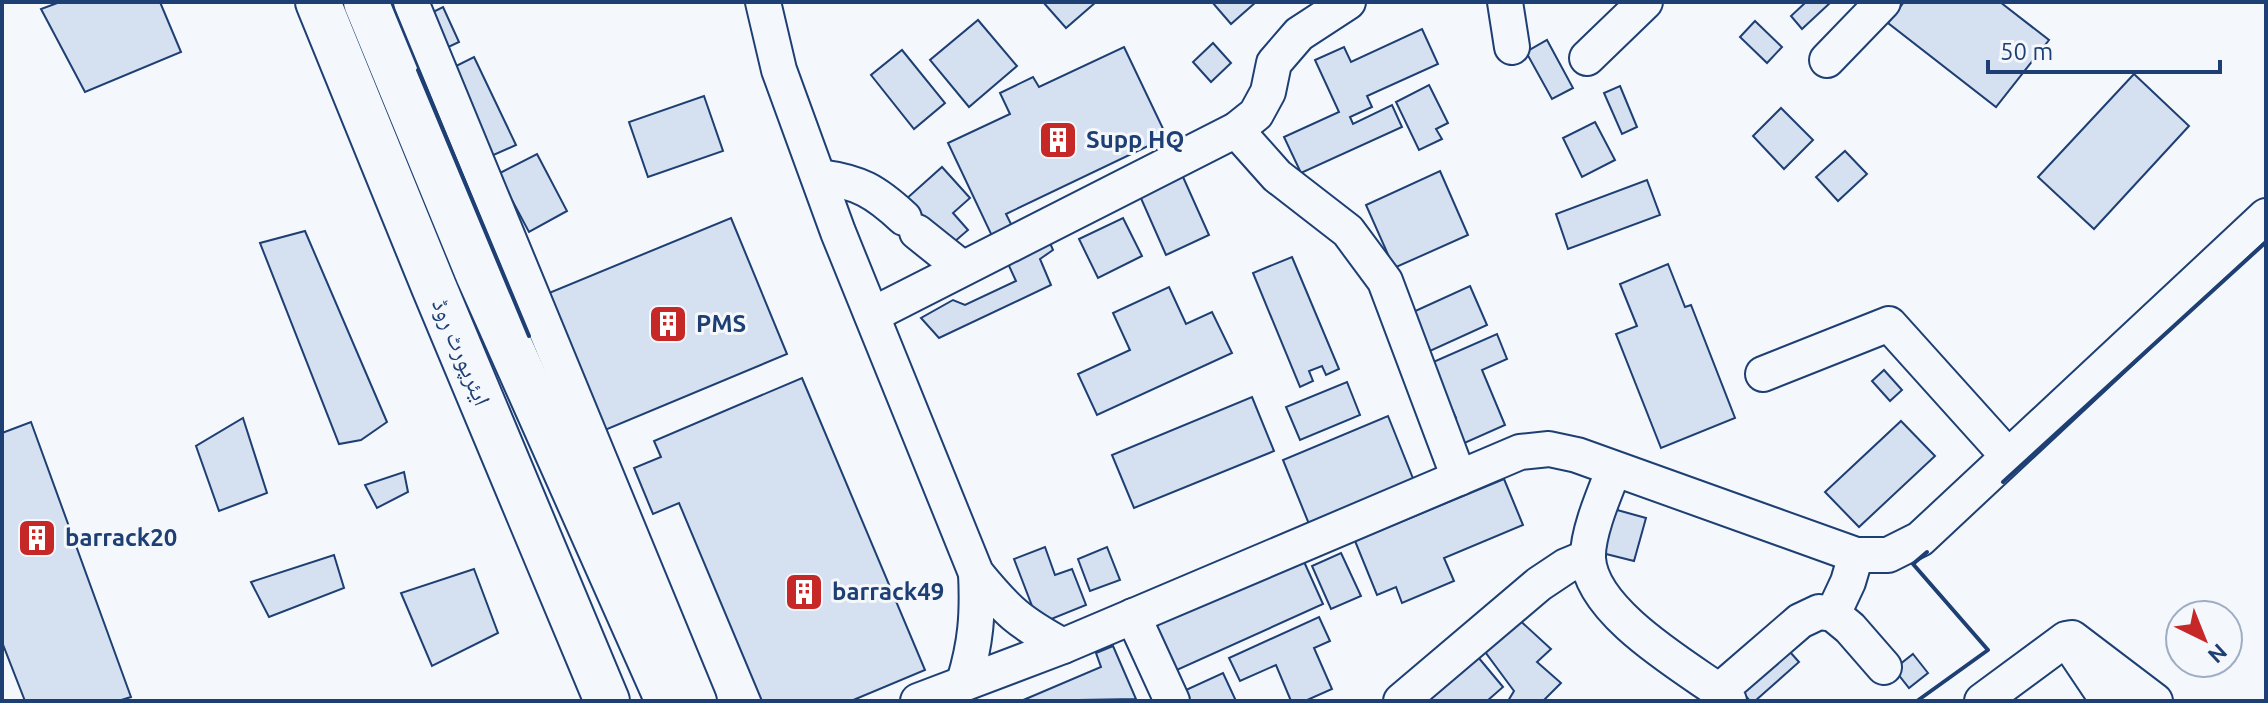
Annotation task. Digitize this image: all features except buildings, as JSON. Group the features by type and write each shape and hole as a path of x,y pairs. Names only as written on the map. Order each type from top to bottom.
{"main road":[{"name":"ایئرپورٹ روڈ","path":"318,2 607,701"},
{"path":"366,2 478,274 668,701"}],"street":[{"path":"411,2 699,701"},
{"path":"763,2 779,70 838,232 976,573 1006,610 1026,626 1063,646"},
{"path":"872,315 1236,130 1256,114 1268,92 1274,63 1299,34 1348,2"},
{"path":"1505,2 1512,47"},
{"path":"1587,58 1645,2"},
{"path":"1827,60 1883,2"},
{"path":"1236,130 1277,176 1348,231 1385,281 1459,478"},
{"path":"820,177 847,180 868,188 962,268"},
{"path":"918,701 1063,646 1520,452 1549,449 1577,455 1856,555 1888,555 1920,539 2266,216"},
{"path":"1763,374 1889,324 2007,455"},
{"path":"1614,469 1597,511 1588,557 1603,599 1624,621 1724,696 1800,621 1819,612 1833,614 1850,628 1884,667"},
{"path":"1833,614 1856,555"},
{"path":"1401,701 1539,584 1566,566 1588,557"},
{"path":"964,682 978,619 976,573"},
{"path":"1133,616 1172,701"},
{"path":"1982,701 2066,639 2078,640 2155,701"},
{"path":"2066,639 2108,701"}],"wall":[{"path":"418,70 529,336"},
{"path":"2003,482 2266,242"},
{"path":"1917,701 1988,650 1913,564 1927,552"}],"place":[{"name":"Supp HQ","path":"1058,140"},
{"name":"PMS","path":"668,324"},
{"name":"barrack20","path":"37,538"},
{"name":"barrack49","path":"804,592"}]}
